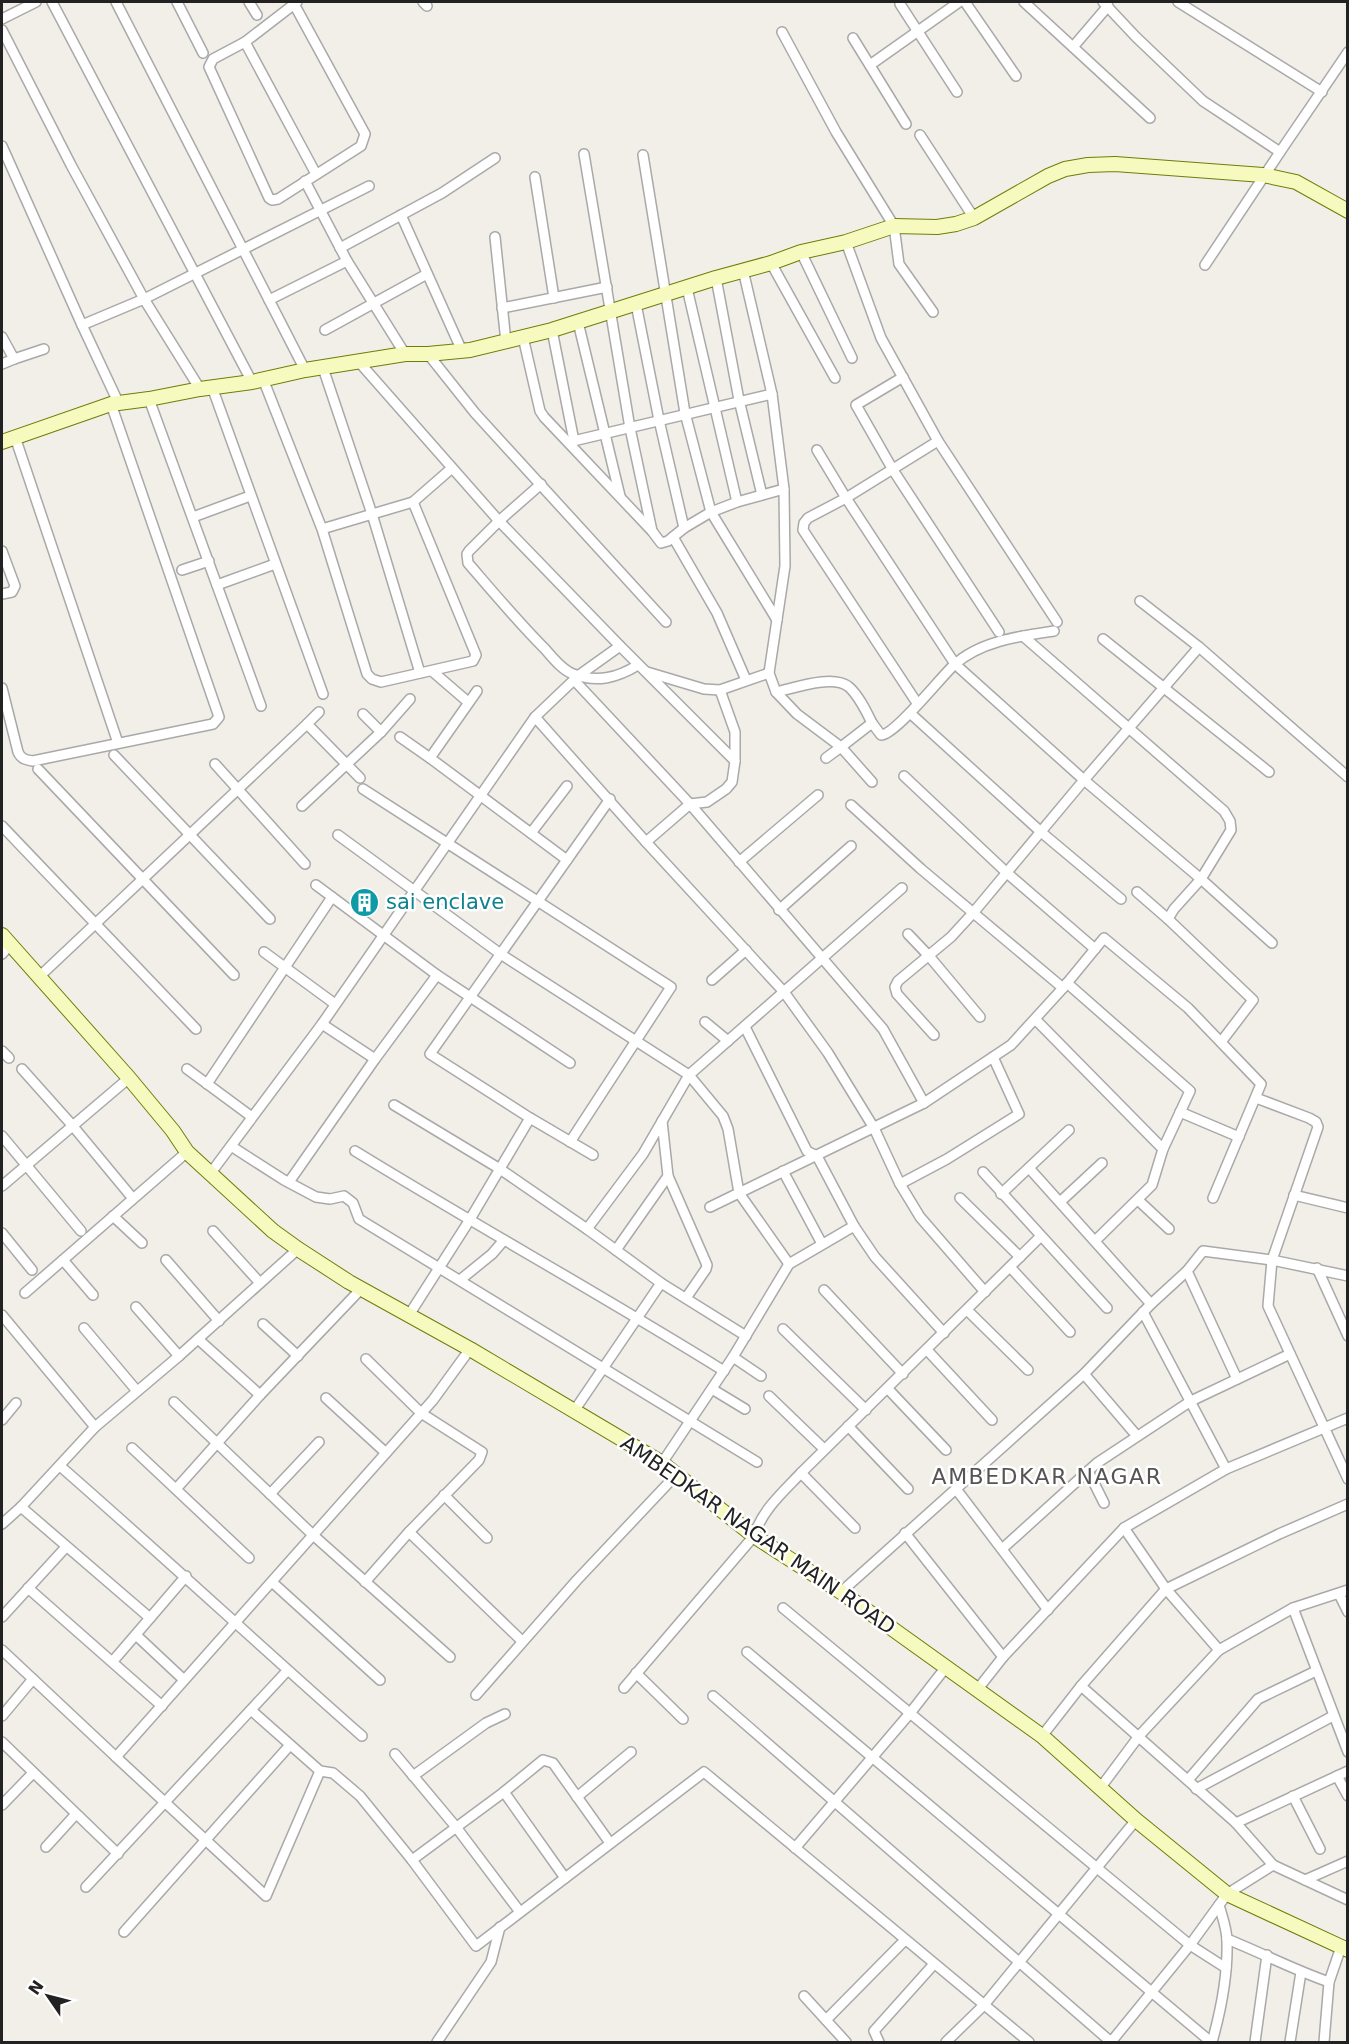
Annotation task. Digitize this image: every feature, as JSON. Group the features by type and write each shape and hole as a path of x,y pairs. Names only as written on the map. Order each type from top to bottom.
{"street":[{"path":"2,19 36,2"},
{"path":"52,2 194,274 257,381 322,529 367,674 372,680 381,682 469,664 476,655 413,502"},
{"path":"116,2 305,370"},
{"path":"177,2 203,53"},
{"path":"249,2 256,15"},
{"path":"870,65 959,2"},
{"path":"965,2 1016,76"},
{"path":"1024,2 1150,118"},
{"path":"1178,2 1322,92"},
{"path":"296,3 365,134 362,146 278,200 272,200 269,198 210,70 210,63 213,59 245,42 296,3"},
{"path":"900,4 957,92"},
{"path":"1073,47 1106,4 1136,37 1203,101 1280,152"},
{"path":"2,30 71,165 144,299 206,388 250,495 323,694"},
{"path":"782,32 836,132 894,226 899,264 933,312"},
{"path":"853,38 906,124"},
{"path":"245,42 316,174"},
{"path":"1205,265 1347,52"},
{"path":"920,135 974,218"},
{"path":"2,147 115,404 219,717 213,724 33,761 20,756 18,752 2,688"},
{"path":"584,154 630,428 652,531"},
{"path":"643,155 685,413 711,512 777,620"},
{"path":"340,248 442,193 495,158"},
{"path":"2,442 115,404 405,354 462,351 506,342 894,226 937,227 974,218 1048,176 1065,169 1088,165 1115,164 1263,176 1296,182 1347,211"},
{"path":"535,177 554,298"},
{"path":"305,181 347,261 405,354"},
{"path":"82,325 144,299 369,186"},
{"path":"400,215 462,351"},
{"path":"495,237 506,342"},
{"path":"776,692 826,681 843,683 857,697 881,735 885,735 910,713 955,664 972,652 1055,626 938,441 881,338 846,242"},
{"path":"801,252 852,358"},
{"path":"269,300 347,261"},
{"path":"771,263 835,378"},
{"path":"743,270 771,394 784,489 785,566 769,673 776,692 810,725 841,747 872,782"},
{"path":"325,330 427,274"},
{"path":"716,278 739,400 762,495"},
{"path":"502,308 607,287"},
{"path":"687,288 737,502"},
{"path":"636,304 659,420 684,528"},
{"path":"578,322 620,498"},
{"path":"552,330 571,441"},
{"path":"2,337 14,359"},
{"path":"524,337 540,411 571,441 661,543 668,541 684,528 711,512 784,489"},
{"path":"2,364 44,349"},
{"path":"428,354 475,413 666,622"},
{"path":"359,362 498,521 735,761"},
{"path":"323,368 372,514 420,674"},
{"path":"903,377 856,405 893,470 999,632"},
{"path":"571,441 771,394"},
{"path":"149,399 261,706"},
{"path":"15,437 118,743"},
{"path":"917,703 803,530 808,518 846,498 938,441"},
{"path":"817,450 955,664 1084,780 1201,879 1272,943"},
{"path":"322,529 413,502 452,468"},
{"path":"541,484 469,550 468,563 524,628 576,678 690,804 890,1040 924,1103"},
{"path":"193,517 250,495"},
{"path":"674,537 717,613 746,680"},
{"path":"2,550 15,586 12,592 2,594"},
{"path":"183,570 209,561"},
{"path":"218,585 275,564"},
{"path":"1140,601 1199,647 1347,777"},
{"path":"1023,636 1224,811 1230,821 1231,830 1201,879 1168,919"},
{"path":"1103,639 1269,772"},
{"path":"210,1174 322,1024 535,717 576,678 620,646"},
{"path":"934,1035 897,994 895,987 898,981 929,956 973,913 1199,647"},
{"path":"576,678 603,680 641,668 704,689 720,690 769,673"},
{"path":"432,671 468,702"},
{"path":"646,842 690,804 707,802 732,782 735,732 720,690"},
{"path":"430,758 477,691"},
{"path":"302,806 381,732 410,699"},
{"path":"40,976 319,712"},
{"path":"910,713 1041,832 1121,899"},
{"path":"363,714 381,732"},
{"path":"535,717 784,992 828,1053 874,1128 900,1184 924,1223 985,1292"},
{"path":"826,758 872,723"},
{"path":"307,724 360,778"},
{"path":"400,737 567,860"},
{"path":"114,754 270,919"},
{"path":"215,764 305,864"},
{"path":"38,769 234,975"},
{"path":"904,776 1007,873 1095,949"},
{"path":"531,833 567,786"},
{"path":"363,789 671,987 570,1142"},
{"path":"739,862 818,795"},
{"path":"593,1155 430,1054 610,800"},
{"path":"850,805 973,913 1065,985 1190,1091 1163,1149 1152,1185 1095,1241"},
{"path":"2,825 196,1029"},
{"path":"338,835 502,955 689,1075 723,1116 728,1129 739,1193 789,1264"},
{"path":"779,910 851,846"},
{"path":"316,885 437,975 570,1063"},
{"path":"587,1229 643,1154 689,1075 902,888"},
{"path":"1137,892 1253,1000 1221,1042"},
{"path":"207,1084 332,897"},
{"path":"908,934 980,1017"},
{"path":"710,1207 924,1103 993,1058 1011,1045 1036,1020 1104,938 1188,1008 1261,1084 1213,1198"},
{"name":"AMBEDKAR NAGAR MAIN ROAD","path":"4,945 40,976 129,1077 187,1152 263,1223 298,1249 361,1288 470,1349 662,1463 754,1536 841,1592 1042,1736 1223,1899 1345,1947"},
{"path":"712,980 746,950"},
{"path":"264,952 335,1004"},
{"path":"289,1182 437,975"},
{"path":"1036,1020 1163,1149"},
{"path":"705,1022 728,1041"},
{"path":"322,1024 375,1059"},
{"path":"745,1027 807,1150 817,1156 854,1226 875,1257 944,1333"},
{"path":"900,1184 947,1159 1019,1114 993,1058"},
{"path":"22,1069 130,1195"},
{"path":"187,1069 252,1117"},
{"path":"2,1186 129,1077"},
{"path":"1256,1098 1310,1118 1318,1127 1272,1260 1268,1306 1347,1479"},
{"path":"394,1105 500,1169 661,1283 746,1336"},
{"path":"1180,1112 1239,1137"},
{"path":"409,1315 469,1221 530,1118"},
{"path":"662,1121 668,1176 707,1265 686,1298"},
{"path":"1001,1194 1069,1130"},
{"path":"2,1136 81,1231"},
{"path":"231,1146 316,1197 330,1199 344,1196 353,1203 359,1219 692,1420 757,1462"},
{"path":"355,1151 469,1221 638,1318 723,1371"},
{"path":"26,1293 187,1152"},
{"path":"1060,1202 1102,1163"},
{"path":"1029,1168 1151,1304"},
{"path":"783,1171 822,1244"},
{"path":"983,1172 1107,1308"},
{"path":"616,1250 668,1176"},
{"path":"1294,1195 1347,1208"},
{"path":"960,1198 1020,1257"},
{"path":"1138,1200 1169,1229"},
{"path":"113,1216 142,1243"},
{"path":"662,1463 733,1358 789,1264 854,1226"},
{"path":"213,1231 260,1283"},
{"path":"2,1233 32,1270"},
{"path":"624,1688 754,1536 758,1522 769,1507 824,1449 888,1389 1040,1237"},
{"path":"460,1280 492,1254 504,1240"},
{"path":"2,1524 21,1507 95,1427 219,1321 298,1249"},
{"path":"841,1592 1084,1374 1151,1304 1187,1271 1203,1251 1272,1260 1347,1276"},
{"path":"63,1260 93,1295"},
{"path":"166,1260 219,1321"},
{"path":"1010,1267 1070,1332"},
{"path":"1317,1268 1347,1336"},
{"path":"1187,1271 1238,1379"},
{"path":"574,1411 661,1283"},
{"path":"176,1489 260,1395 361,1288"},
{"path":"824,1290 903,1374"},
{"path":"136,1307 179,1356"},
{"path":"967,1310 1028,1370"},
{"path":"1143,1312 1226,1469"},
{"path":"2,1316 95,1427"},
{"path":"263,1324 298,1356"},
{"path":"84,1328 137,1391"},
{"path":"783,1329 866,1410"},
{"path":"198,1339 260,1395"},
{"path":"116,1757 421,1413 470,1349"},
{"path":"927,1350 992,1420"},
{"path":"1002,1548 1097,1463 1191,1401 1290,1354"},
{"path":"733,1358 761,1376"},
{"path":"365,1582 409,1532 479,1460 482,1452 421,1413 366,1359"},
{"path":"1084,1374 1137,1437"},
{"path":"712,1389 746,1410"},
{"path":"888,1389 946,1450"},
{"path":"769,1396 824,1449"},
{"path":"326,1398 386,1453"},
{"path":"2,1420 16,1402"},
{"path":"174,1402 313,1535 450,1657"},
{"path":"977,1690 1003,1657 1124,1528 1226,1469 1347,1418"},
{"path":"848,1426 908,1489"},
{"path":"270,1494 319,1442"},
{"path":"132,1448 249,1558"},
{"path":"60,1466 186,1576 287,1671 362,1736"},
{"path":"1088,1471 1104,1503"},
{"path":"801,1473 855,1528"},
{"path":"476,1695 522,1641 676,1474"},
{"path":"956,1489 1048,1610"},
{"path":"444,1495 487,1538"},
{"path":"1042,1736 1081,1686 1166,1588 1347,1504"},
{"path":"21,1507 150,1618"},
{"path":"1124,1528 1166,1588 1219,1650"},
{"path":"409,1532 522,1641"},
{"path":"905,1533 1003,1657"},
{"path":"2,1617 66,1546"},
{"path":"112,1661 186,1576"},
{"path":"272,1582 380,1680"},
{"path":"28,1588 162,1706"},
{"path":"1101,1787 1139,1736 1219,1650 1293,1608 1343,1592 1347,1612"},
{"path":"783,1608 1190,1945 1226,1968"},
{"path":"1293,1608 1347,1752"},
{"path":"136,1635 184,1680"},
{"path":"2,1650 266,1896 320,1772"},
{"path":"747,1653 1211,2043 1222,2007 1226,1968 1227,1939 1223,1899"},
{"path":"795,1848 911,1712 946,1667"},
{"path":"86,1887 287,1671"},
{"path":"1188,1780 1258,1699 1316,1671"},
{"path":"636,1673 683,1719"},
{"path":"2,1716 33,1679"},
{"path":"1081,1686 1236,1823 1273,1865 1347,1899"},
{"path":"713,1696 1111,2043 1190,1945 1223,1899 1273,1865"},
{"path":"251,1710 320,1772 333,1773 360,1796 412,1860 476,1946 704,1772 1025,2041"},
{"path":"413,1776 486,1724 505,1714"},
{"path":"1196,1789 1333,1716"},
{"path":"2,1742 118,1854"},
{"path":"124,1932 291,1745"},
{"path":"578,1797 631,1752"},
{"path":"395,1754 456,1827 520,1912"},
{"path":"412,1860 543,1760 553,1763 610,1843"},
{"path":"1236,1823 1347,1771"},
{"path":"2,1805 33,1773"},
{"path":"1337,1776 1347,1796"},
{"path":"504,1792 565,1878"},
{"path":"1293,1796 1320,1850"},
{"path":"46,1847 76,1814"},
{"path":"945,2043 984,2005 1136,1820"},
{"path":"1305,1880 1347,1861"},
{"path":"437,2043 490,1962 501,1927"},
{"path":"1227,1939 1329,1982"},
{"path":"826,2020 905,1941"},
{"path":"1323,2043 1329,1982 1345,1947"},
{"path":"1255,2043 1267,1955"},
{"path":"879,2043 874,2031 934,1964"},
{"path":"1290,2043 1301,1972"},
{"path":"804,1996 846,2043"}],"place":[{"name":"sai enclave","path":"365,902"}],"district":[{"name":"AMBEDKAR NAGAR","path":"1047,1476"}]}
